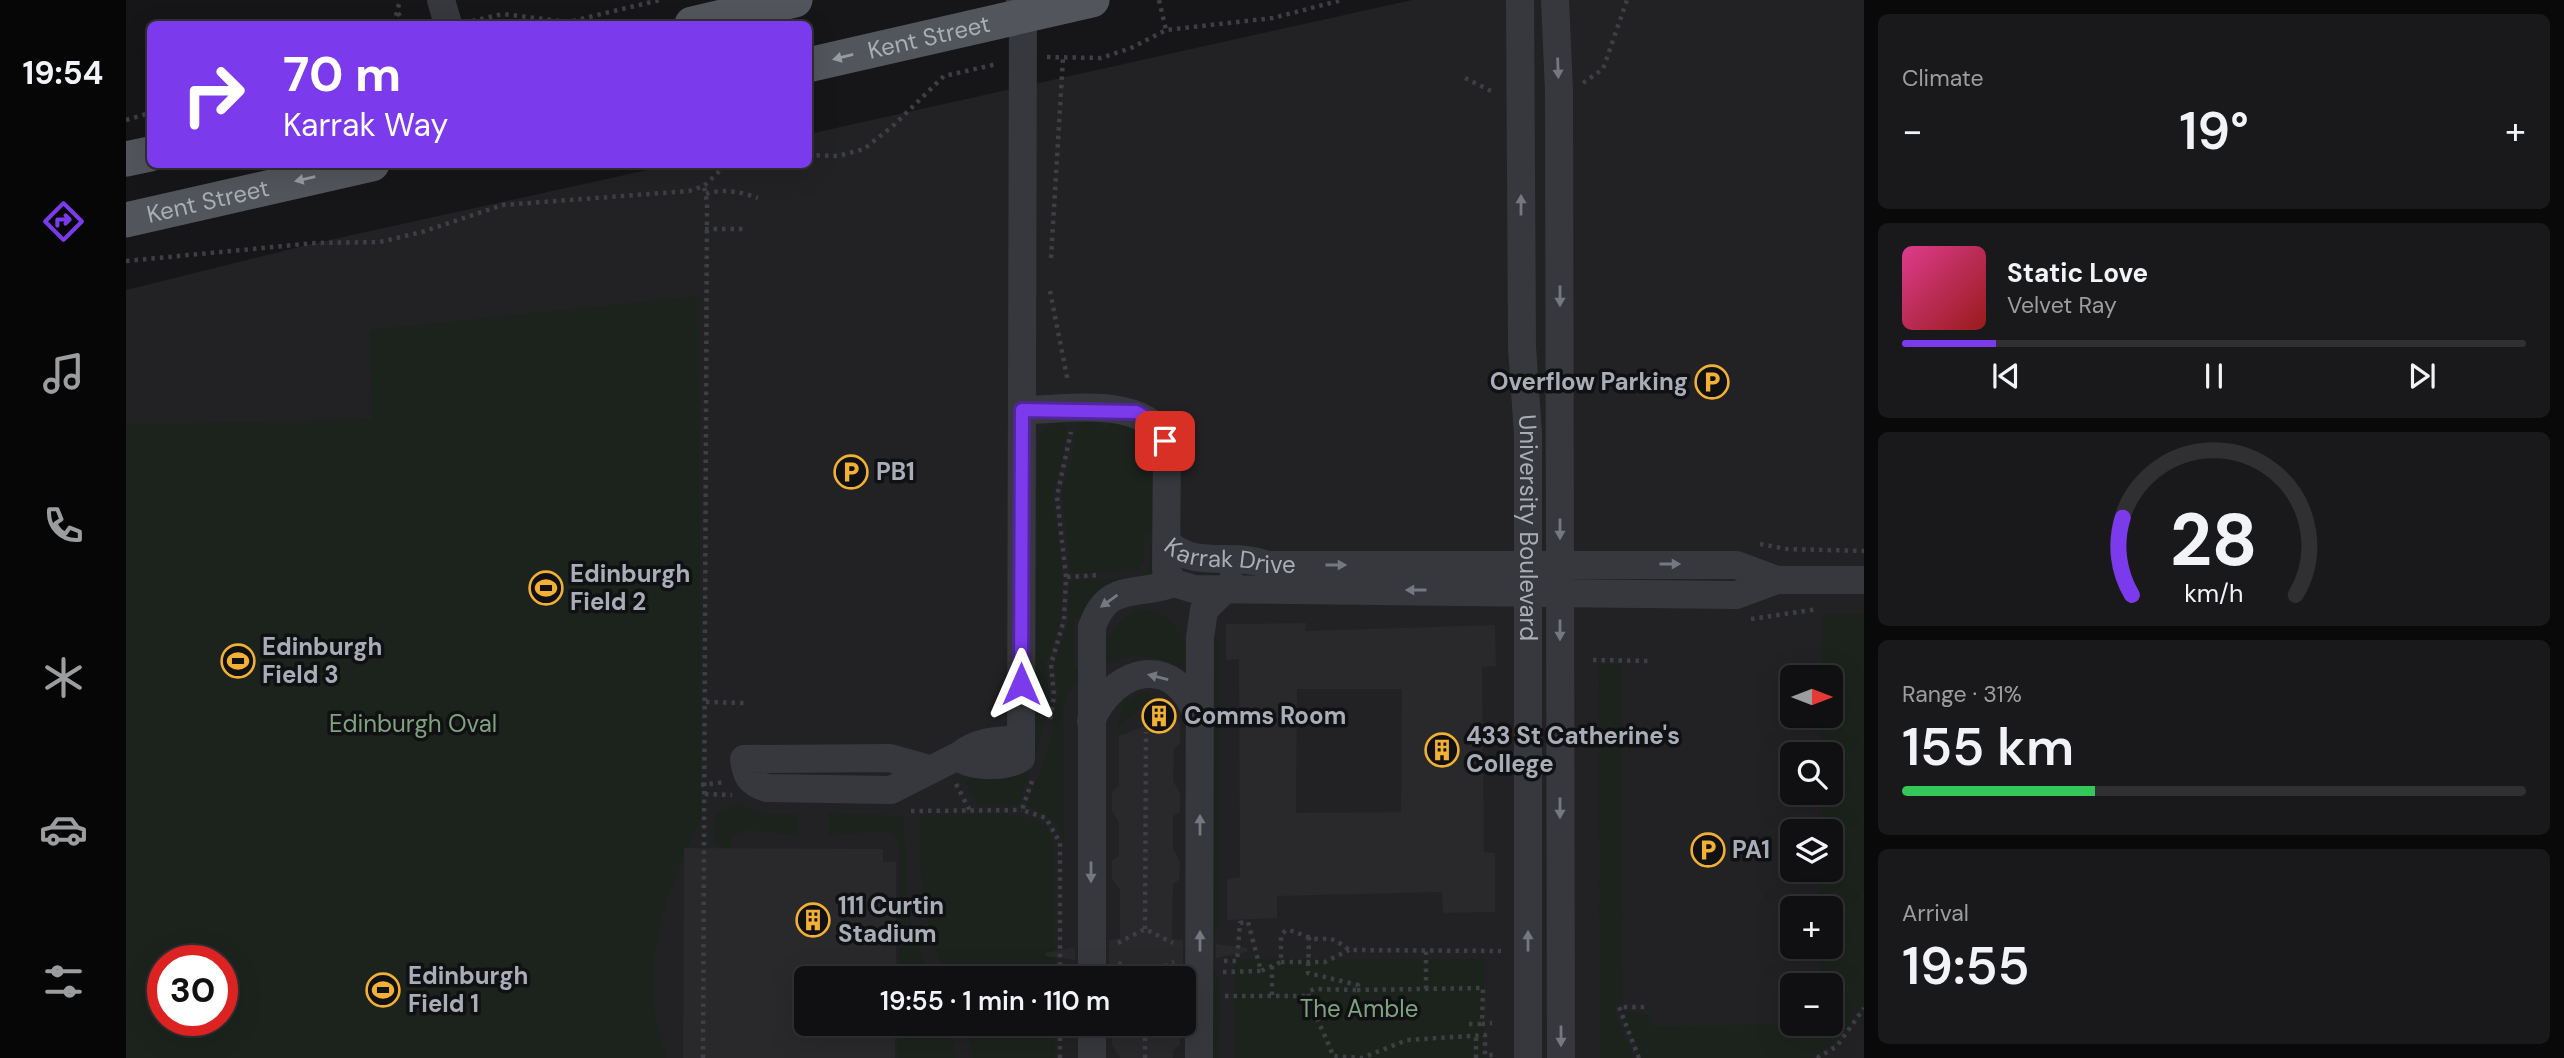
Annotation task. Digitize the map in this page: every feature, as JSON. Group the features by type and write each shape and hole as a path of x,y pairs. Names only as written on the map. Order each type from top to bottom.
{"main road":[{"path":"705,21 795,0"},
{"name":"Kent Street","path":"812,64 1021,8 1092,0"},
{"path":"126,159 147,155"},
{"name":"Kent Street","path":"126,220 354,168"}],"street":[{"path":"441,0 459,21"},
{"name":"University Boulevard","path":"1520,0 1522,347 1528,434 1529,565 1528,1058"},
{"name":"University Boulevard","path":"1555,0 1559,91 1560,1058"},
{"path":"929,769 890,758 744,759 746,775 755,785 793,791 891,790 981,743 1026,757 1021,8"},
{"path":"1022,410 1136,412 1158,428 1167,449 1168,543"},
{"name":"Karrak Drive","path":"1168,543 1176,551 1188,556 1253,558 1267,565 1737,565 1777,580"},
{"name":"Karrak Drive","path":"1168,543 1166,570 1174,583 1194,589 1736,595 1777,580"},
{"path":"1199,1058 1200,638 1204,610 1222,589 1243,575 1267,565"},
{"path":"1777,580 1864,580"},
{"path":"1101,966 1091,721 1092,627 1103,603 1122,593 1174,583"},
{"path":"1091,721 1103,698 1114,687 1134,674 1151,674 1174,682 1184,691 1194,704 1200,724"},
{"path":"1092,1036 1092,1058"}],"path":[{"path":"395,21 400,0"},
{"path":"572,21 660,0"},
{"path":"1159,0 1166,30"},
{"path":"1046,57 1115,55 1166,30 1273,18 1342,0"},
{"path":"1604,69 1627,0"},
{"path":"398,12 403,21"},
{"path":"465,21 503,14 560,21"},
{"path":"1051,262 1063,58"},
{"path":"812,155 838,156 864,149 895,124 944,76 993,64"},
{"path":"126,120 147,114"},
{"path":"126,261 315,243 392,240 503,205 689,191 704,186 723,168"},
{"path":"703,1058 706,702 704,186"},
{"path":"706,194 715,191 741,191 758,198"},
{"path":"705,229 746,229"},
{"path":"1048,729 1054,696 1051,664 1064,620 1066,577 1057,496 1067,457 1072,410 1050,289"},
{"path":"1593,660 1650,660"},
{"path":"706,702 744,703"},
{"path":"1145,929 1146,732"},
{"path":"1026,757 1022,810 1046,818 1060,843 1060,966"},
{"path":"1223,961 1237,961 1240,923 1248,922 1261,971"},
{"path":"1145,929 1181,947"},
{"path":"1110,947 1145,929"},
{"path":"1281,962 1281,935 1286,930 1298,931 1309,937 1332,937 1349,950"},
{"path":"1309,937 1308,973 1358,985 1357,990"},
{"path":"1223,972 1261,971 1281,962 1325,962 1349,950 1501,951"},
{"path":"1426,951 1426,989"},
{"path":"1223,953 1223,1008"},
{"path":"1166,966 1181,958"},
{"path":"1272,967 1272,996"},
{"path":"1223,996 1308,996 1314,989 1483,988 1482,1024"},
{"path":"1308,996 1324,1027 1332,1057 1363,1058 1407,1040 1476,1035 1485,1035 1485,1055 1493,1055"},
{"path":"1639,1058 1619,1007 1648,1007"},
{"path":"1818,1058 1837,1046 1864,1008"},
{"path":"1469,1024 1492,1023"},
{"path":"1476,1035 1476,1058"},
{"path":"1060,1036 1060,1058"},
{"path":"1144,1058 1145,1036"}],"shaded area":[{"path":"1412,0 1864,0 1864,1058 126,1058 126,290 307,245 656,168 812,168 812,133"}],"green space":[{"name":"Edinburgh Oval","path":"699,296 701,818 675,876 658,935 653,996 657,1027 667,1058 126,1058 126,425 372,419 370,330"},
{"path":"1062,422 1067,427 1064,451 1052,495 1063,577 1061,621 1046,663 1049,696 1041,737 1018,805 978,805 965,781 1032,758 1035,745 1038,438 1046,427"},
{"path":"1083,422 1101,422 1102,427 1108,427 1110,422 1128,427 1142,436 1151,449 1154,468 1149,469 1149,475 1153,475 1156,532 1144,536 1144,561 1138,571 1071,573 1062,492 1073,453 1076,427"},
{"path":"1151,545 1155,546 1154,572 1149,577 1115,583 1097,591 1090,598 1082,620 1074,619 1074,668 1082,668 1066,699 1063,711 1064,842 1054,820 1027,805 1048,749 1053,724 1058,695 1055,664 1068,624 1070,581 1141,577 1150,567"},
{"path":"1140,609 1163,615 1171,622 1182,639 1191,673 1169,662 1147,657 1125,658 1102,665 1105,648 1113,631 1124,618"},
{"path":"1864,614 1864,1001 1843,1035 1843,973 1820,973 1820,959 1843,959 1843,896 1820,896 1820,882 1843,882 1843,819 1820,819 1821,805 1843,805 1843,742 1821,742 1821,728 1843,728 1843,665 1821,665 1823,615"},
{"path":"1212,630 1219,643 1219,917 1216,933 1211,938"},
{"path":"1599,664 1622,665 1623,1004 1616,1004 1616,1016 1634,1058 1600,1058"},
{"path":"1142,692 1157,695 1117,728 1122,705"},
{"path":"738,803 757,813 797,815 798,835 747,830 732,836 729,852 713,840 716,813"},
{"path":"829,813 903,816 908,910 914,937 926,966 899,966 899,848 894,834 883,831 829,835"},
{"path":"982,814 1017,816 1039,821 1052,836 1054,848 1055,966 943,966 927,918 920,859 920,816"},
{"name":"The Amble","path":"1234,959 1484,959 1484,1058 1234,1058"},
{"path":"1211,967 1219,980 1219,1058 1210,1058"},
{"path":"1624,1011 1651,1015 1652,1026 1780,1025 1780,1036 1841,1036 1812,1058 1642,1058 1624,1020"},
{"path":"898,1036 951,1036 956,1058 898,1058"},
{"path":"968,1036 1055,1036 1055,1058 973,1058"}],"building":[{"name":"433 St Catherine's College","path":"1306,623 1305,631 1495,625 1496,666 1482,667 1484,852 1495,853 1495,912 1443,913 1442,892 1277,896 1277,918 1227,920 1227,879 1240,877 1239,659 1226,660 1226,624","holes":["1297,689 1402,689 1401,812 1296,813"]},
{"path":"1159,699 1180,724 1180,743 1174,749 1173,781 1180,793 1180,812 1173,816 1173,849 1180,861 1179,880 1173,884 1172,939 1183,940 1183,965 1178,966 1109,964 1109,940 1120,938 1120,890 1112,879 1112,860 1119,856 1119,822 1112,811 1112,792 1119,786 1119,736 1145,726 1148,712"},
{"name":"111 Curtin Stadium","path":"684,848 883,849 883,862 896,862 896,966 794,966 794,1036 895,1036 895,1058 683,1058"},
{"path":"1216,944 1247,948 1247,952 1216,958"},
{"path":"1075,947 1075,960 1046,956 1045,953"},
{"path":"1112,1036 1180,1036 1180,1045 1173,1050 1173,1058 1120,1058 1112,1045"}],"place":[{"name":"Overflow Parking","path":"1712,382"},
{"name":"PB1","path":"851,472"},
{"name":"Edinburgh Field 2","path":"546,588"},
{"name":"Edinburgh Field 3","path":"238,661"},
{"name":"Comms Room","path":"1159,716"},
{"name":"433 St Catherine's College","path":"1442,750"},
{"name":"PA1","path":"1708,850"},
{"name":"111 Curtin Stadium","path":"813,920"},
{"name":"Edinburgh Field 1","path":"383,990"}],"route":[{"path":"1021,684 1022,410 1127,410 1152,421 1165,441"}]}
